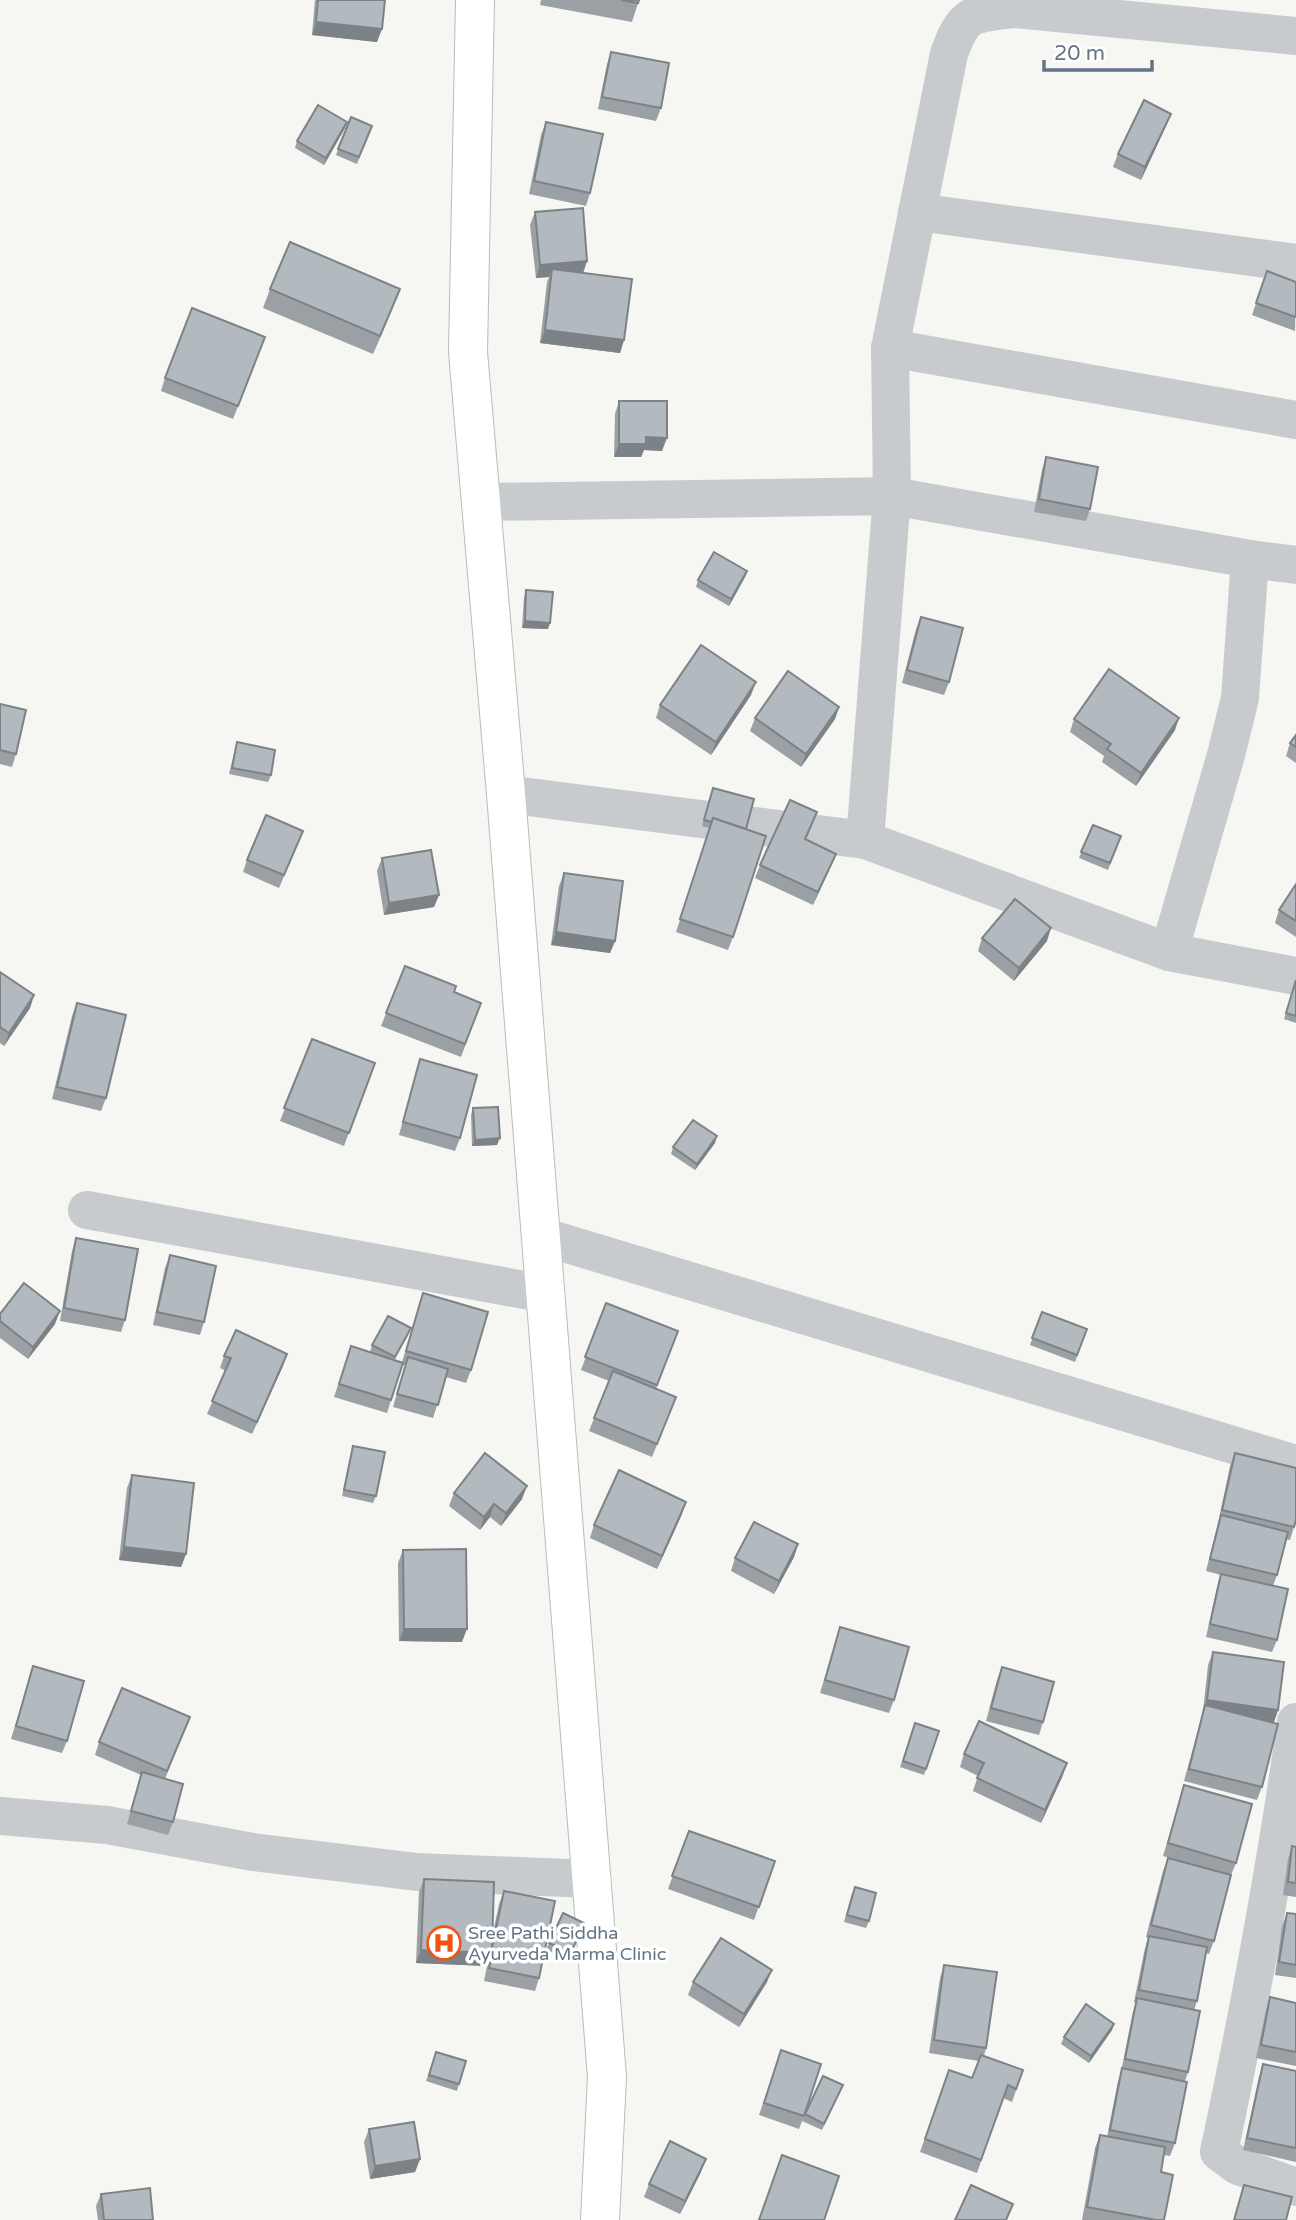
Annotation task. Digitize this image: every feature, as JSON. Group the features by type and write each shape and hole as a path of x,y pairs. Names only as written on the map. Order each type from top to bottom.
{"main road":[{"path":"475,0 468,352 483,502 607,2077 600,2220"}],"street":[{"path":"864,840 892,496 890,348 949,54 958,29 977,13 1015,9 1296,36"},
{"path":"917,212 1296,263"},
{"path":"890,348 1296,420"},
{"path":"483,502 892,496 1296,565"},
{"path":"1169,952 1240,698 1250,559"},
{"path":"506,794 864,840 1169,952 1296,976"},
{"path":"86,1210 546,1294"},
{"path":"541,1236 1296,1464"},
{"path":"1296,1723 1251,1996 1219,2152 1238,2166 1296,2187"},
{"path":"0,1816 107,1825 253,1852 417,1872 592,1879"}],"building":[{"path":"318,0 385,0 382,29 316,22"},
{"path":"611,52 669,63 661,108 602,97"},
{"path":"1144,100 1171,114 1145,167 1118,154"},
{"path":"318,105 347,122 326,158 297,141"},
{"path":"351,117 372,126 359,157 338,149"},
{"path":"546,122 603,134 590,193 534,181"},
{"path":"583,208 587,261 540,265 535,212"},
{"path":"290,242 400,289 380,336 270,289"},
{"path":"552,269 632,279 624,340 545,330"},
{"path":"1267,271 1296,282 1296,317 1256,303"},
{"path":"192,308 265,337 238,406 165,378"},
{"path":"619,401 667,401 667,438 646,437 646,444 619,444"},
{"path":"1046,457 1098,467 1090,509 1039,499"},
{"path":"714,552 747,571 731,599 698,580"},
{"path":"526,590 553,592 550,623 525,621"},
{"path":"921,617 963,628 949,682 907,670"},
{"path":"701,645 756,682 716,742 660,705"},
{"path":"1109,669 1179,718 1141,773 1107,749 1111,744 1074,719"},
{"path":"788,671 839,707 806,754 755,718"},
{"path":"0,704 26,710 16,754 0,750"},
{"path":"1296,735 1296,747 1290,743"},
{"path":"237,742 275,750 271,775 232,768"},
{"path":"713,788 754,799 746,829 713,818 712,822 704,820"},
{"path":"790,800 817,812 805,839 836,854 818,892 760,865"},
{"path":"266,815 303,831 284,875 247,860"},
{"path":"713,818 766,836 733,937 680,919"},
{"path":"1093,825 1121,836 1110,863 1081,852"},
{"path":"431,850 439,895 389,903 382,858"},
{"path":"564,873 623,881 615,941 556,932"},
{"path":"1296,884 1296,921 1279,910"},
{"path":"1015,899 1051,928 1019,968 982,938"},
{"path":"405,966 456,986 454,992 481,1003 465,1044 386,1013"},
{"path":"0,972 34,995 9,1033 0,1027"},
{"path":"1296,980 1296,1016 1286,1013"},
{"path":"77,1003 126,1015 106,1098 57,1087"},
{"path":"312,1039 375,1063 349,1133 284,1108"},
{"path":"420,1059 477,1075 460,1138 403,1122"},
{"path":"498,1107 500,1138 475,1140 473,1108"},
{"path":"693,1120 717,1136 697,1164 673,1147"},
{"path":"76,1238 138,1249 125,1320 64,1308"},
{"path":"170,1255 216,1266 204,1322 157,1312"},
{"path":"24,1283 60,1311 33,1347 0,1321 0,1314"},
{"path":"423,1293 488,1312 471,1370 406,1351"},
{"path":"606,1303 678,1331 657,1385 585,1357"},
{"path":"1042,1312 1087,1329 1077,1355 1032,1338"},
{"path":"388,1316 411,1328 395,1357 372,1345"},
{"path":"236,1330 287,1354 257,1422 212,1401 231,1358 224,1356"},
{"path":"351,1346 403,1363 391,1400 339,1384"},
{"path":"408,1357 448,1369 438,1405 397,1394"},
{"path":"613,1371 676,1397 657,1444 594,1418"},
{"path":"353,1446 385,1452 376,1496 344,1490"},
{"path":"485,1453 527,1486 506,1513 494,1504 484,1517 454,1493"},
{"path":"1235,1453 1296,1468 1294,1527 1222,1510"},
{"path":"619,1470 686,1502 662,1556 594,1525"},
{"path":"132,1475 194,1483 186,1554 124,1547"},
{"path":"1221,1515 1288,1532 1277,1575 1210,1559"},
{"path":"754,1522 798,1544 779,1581 735,1558"},
{"path":"466,1549 467,1629 404,1629 403,1550"},
{"path":"1221,1574 1288,1589 1277,1640 1210,1624"},
{"path":"840,1627 909,1647 894,1700 825,1680"},
{"path":"1213,1652 1284,1662 1278,1710 1207,1700"},
{"path":"33,1666 84,1681 67,1741 16,1726"},
{"path":"1002,1667 1054,1682 1043,1722 991,1708"},
{"path":"122,1688 190,1717 167,1771 99,1742"},
{"path":"1205,1705 1278,1724 1262,1787 1189,1769"},
{"path":"979,1721 1067,1763 1045,1810 977,1778 984,1763 964,1754"},
{"path":"915,1723 939,1731 926,1769 903,1761"},
{"path":"142,1772 183,1784 173,1822 131,1811"},
{"path":"1184,1785 1252,1804 1236,1863 1168,1843"},
{"path":"689,1831 775,1861 759,1907 672,1876"},
{"path":"1292,1846 1296,1847 1296,1883 1288,1882"},
{"path":"1168,1858 1231,1875 1214,1941 1151,1925"},
{"path":"424,1879 494,1882 492,1948 504,1891 555,1901 539,1978 489,1968 492,1953 421,1950"},
{"path":"855,1887 876,1893 869,1921 847,1915"},
{"path":"563,1913 584,1923 571,1953 549,1943"},
{"path":"1287,1913 1296,1914 1296,1965 1279,1962"},
{"path":"1149,1936 1207,1947 1197,2001 1139,1990"},
{"path":"721,1938 772,1970 744,2014 693,1982"},
{"path":"944,1965 997,1972 986,2048 934,2040"},
{"path":"1270,1997 1296,2003 1296,2052 1261,2045"},
{"path":"1137,1998 1200,2011 1188,2072 1125,2059"},
{"path":"1086,2004 1114,2024 1091,2056 1064,2037"},
{"path":"781,2050 821,2064 804,2116 764,2103"},
{"path":"436,2052 466,2061 459,2084 429,2075"},
{"path":"981,2055 1023,2070 1016,2089 1008,2085 981,2160 925,2139 949,2070 972,2078"},
{"path":"1263,2064 1296,2071 1296,2148 1247,2138"},
{"path":"1122,2068 1187,2082 1175,2143 1110,2130"},
{"path":"823,2076 843,2085 824,2124 805,2114"},
{"path":"414,2122 420,2159 375,2166 369,2129"},
{"path":"1100,2135 1165,2147 1161,2172 1173,2175 1164,2220 1087,2207"},
{"path":"670,2141 706,2159 685,2201 649,2184"},
{"path":"782,2155 839,2176 824,2220 759,2220"},
{"path":"971,2185 1013,2204 1006,2220 955,2220"},
{"path":"1244,2185 1292,2197 1286,2220 1234,2220"},
{"path":"150,2188 153,2220 104,2220 101,2194"}],"place":[{"name":"Sree Pathi Siddha Ayurveda Marma Clinic","path":"444,1943"}]}
